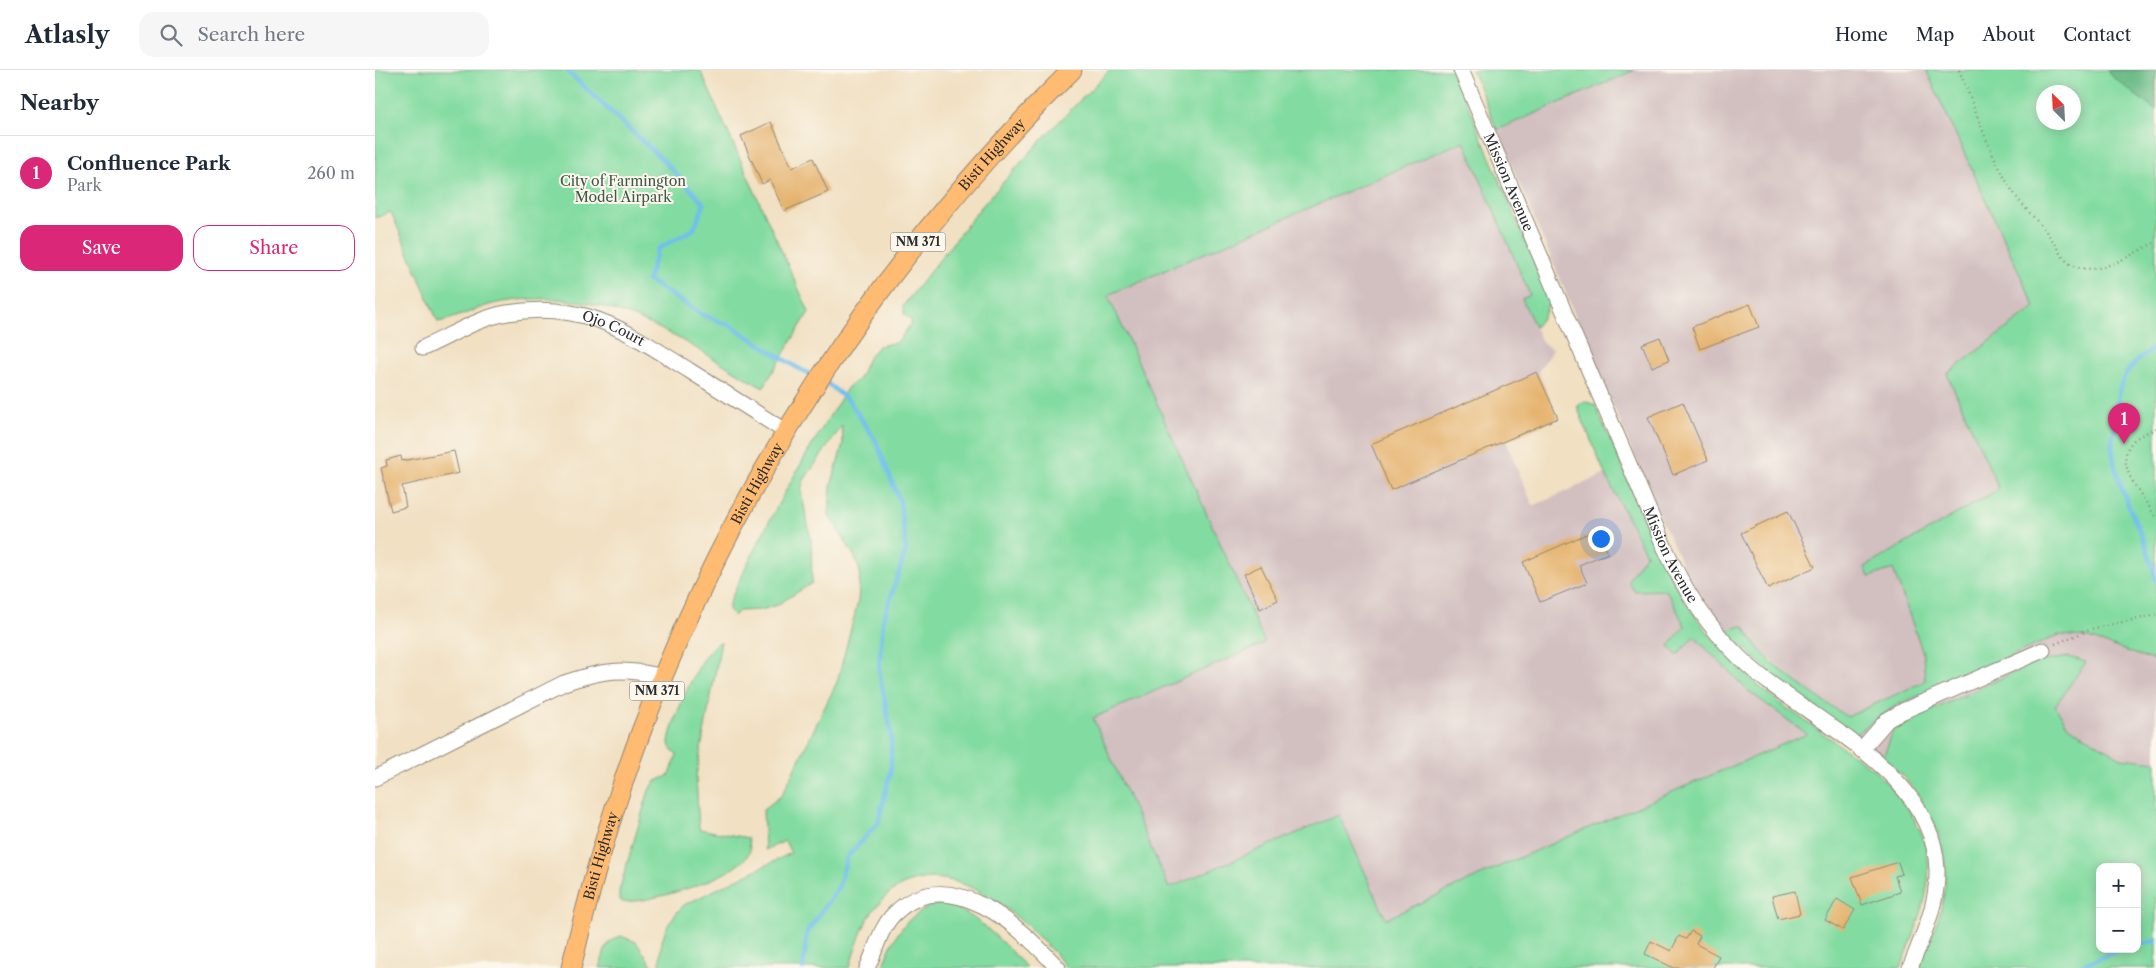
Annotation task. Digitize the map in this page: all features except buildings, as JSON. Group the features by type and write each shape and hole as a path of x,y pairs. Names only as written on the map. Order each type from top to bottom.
{"main road":[{"name":"Bisti Highway","path":"571,968 608,829 641,731 692,609 725,542 786,432 840,348 906,256 977,170 1072,70"}],"street":[{"name":"Mission Avenue","path":"1461,70 1664,546 1680,578 1710,623 1740,658 1781,693 1881,766 1909,796 1924,820 1933,845 1937,869 1935,898 1910,968"},
{"name":"Ojo Court","path":"423,348 483,320 507,313 543,310 579,314 600,319 635,336 786,432"},
{"path":"1861,750 1887,720 1903,711 2043,650"},
{"path":"375,778 564,683 587,675 615,669 637,671 663,678"},
{"path":"867,968 886,923 894,914 907,903 936,893 953,893 984,906 1043,952 1058,968"}],"path":[{"path":"1959,70 2003,173 2018,199 2050,236 2068,263 2081,268 2103,267 2156,242"},
{"path":"2156,428 2133,441 2127,452 2127,466 2129,476 2151,508 2156,519"},
{"path":"2043,650 2094,628 2156,615"}],"shaded area":[{"path":"1635,70 1926,70 2035,307 1947,374 1999,489 1866,567 1893,569 1923,653 1925,681 1847,717 1800,685 1750,641 1745,627 1741,626 1726,631 1689,578 1662,521 1497,130"},
{"path":"1465,141 1530,295 1522,300 1543,344 1553,349 1538,372 1558,418 1506,441 1533,506 1605,474 1646,554 1634,591 1666,590 1685,626 1669,645 1694,636 1747,690 1807,734 1507,863 1386,919 1339,815 1169,888 1093,718 1265,642 1108,295"},
{"path":"2059,635 2086,637 2156,661 2156,762 2121,758 2068,726 2055,706 2086,662 1894,727 1883,758 1854,735 1895,706"}],"green space":[{"name":"City of Farmington Model Airpark","path":"375,70 700,70 809,312 763,388 671,334 641,320 609,309 576,301 541,299 503,302 438,322 391,212 375,218"},
{"path":"1110,70 1453,70 1550,300 1544,316 1535,327 1522,299 1530,295 1464,141 1108,295 1265,643 1093,718 1169,888 1339,815 1386,919 1507,863 1807,734 1747,690 1694,636 1677,656 1669,646 1685,626 1666,590 1634,591 1628,580 1646,554 1605,474 1577,407 1584,401 1595,405 1667,570 1711,636 1736,665 1766,692 1874,770 1898,796 1914,819 1924,841 1928,863 1927,886 1922,910 1901,968 1067,968 1028,927 1004,907 978,891 951,881 924,879 899,887 875,908 863,929 849,968 657,968 660,966 662,940 668,926 684,905 791,853 785,841 765,850 763,810 782,795 837,682 858,602 860,571 854,555 829,516 831,486 843,444 842,426 804,480 801,491 811,540 812,583 777,605 761,610 739,611 734,616 729,611 729,603 756,547 800,466 848,387 859,379 867,360 878,346 898,342 912,322 904,314 903,306 981,207 1043,138"},
{"path":"1472,70 1635,70 1497,130"},
{"path":"1926,70 2156,70 2156,661 2086,637 2059,635 1895,706 1854,735 1783,685 1726,631 1741,626 1745,627 1752,640 1775,665 1847,717 1925,681 1923,653 1893,569 1869,577 1865,567 1999,489 1947,374 2035,307"},
{"path":"2108,70 2156,70 2156,111 2109,74"},
{"path":"721,642 696,776 699,829 748,838 750,850 744,860 731,870 713,879 672,893 622,902 619,898 619,891 649,790 656,781 670,775 677,754 670,748 669,742 681,703 705,657 713,647"},
{"path":"2069,657 2086,662 2055,706 2068,726 2121,758 2156,762 2156,968 1919,968 1936,926 1941,908 1945,879 1944,859 1940,839 1923,803 1898,771 1883,758 1894,728 2036,662"},
{"path":"937,904 949,906 974,918 998,938 1027,968 882,968 901,929 916,915"},
{"path":"621,936 636,942 654,968 600,968 608,944"}],"waterway":[{"path":"566,70 666,163 704,204 694,229 658,249 648,280 703,315 731,326 796,367 816,377"},
{"path":"2156,347 2136,361 2124,377 2118,396 2112,445 2120,483 2152,563 2156,580"},
{"path":"803,968 807,932 838,888 847,857 878,823 891,769 891,733 879,670 883,621 906,550 900,502 876,441 849,401 823,380"},
{"path":"2141,944 2156,941"},
{"path":"2073,968 2112,953"}],"place":[{"name":"Confluence Park","path":"2124,444"}]}
